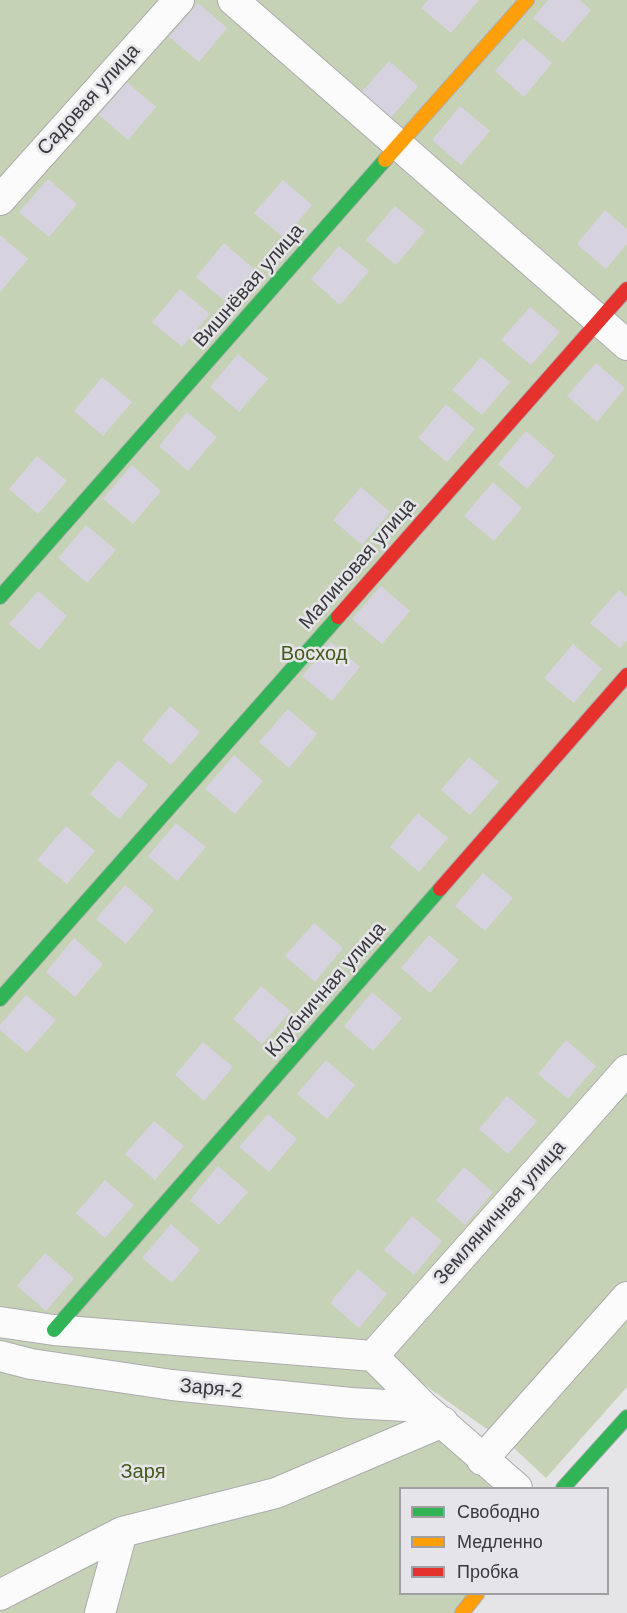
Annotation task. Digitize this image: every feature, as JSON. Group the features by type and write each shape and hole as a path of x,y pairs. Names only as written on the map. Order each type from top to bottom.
{"main road":[{"name":"Вишнёвая улица","path":"0,597 527,0"},
{"name":"Малиновая улица","path":"0,999 627,289"},
{"name":"Клубничная улица","path":"54,1330 627,675"},
{"path":"564,1487 627,1417"},
{"path":"462,1613 476,1595"}],"street":[{"name":"Садовая улица","path":"0,200 179,0"},
{"path":"233,0 627,345"},
{"name":"Земляничная улица","path":"373,1356 627,1070"},
{"path":"482,1460 627,1298"},
{"path":"0,1322 54,1330 373,1356 482,1460 516,1487"},
{"name":"Заря-2","path":"0,1356 31,1364 172,1385 351,1402 433,1415"},
{"path":"0,1596 122,1532 276,1493 433,1415"},
{"path":"100,1613 122,1532"}],"green space":[{"name":"Восход","path":"0,0 627,0 627,1387 546,1478 515,1449 371,1347 0,1309"},
{"name":"Заря","path":"0,1312 373,1356 518,1487 399,1487 399,1595 479,1595 465,1613 0,1613"}],"building":[{"path":"428,0 479,0 451,33 421,8"},
{"path":"548,0 580,0 591,10 563,43 533,18"},
{"path":"198,3 227,28 199,62 169,37"},
{"path":"523,38 552,63 524,97 495,71"},
{"path":"389,61 418,86 390,119 360,94"},
{"path":"127,82 156,107 128,140 99,115"},
{"path":"460,106 490,131 461,165 432,140"},
{"path":"48,179 77,204 49,237 19,212"},
{"path":"283,180 312,205 284,238 254,213"},
{"path":"395,206 425,231 396,265 366,240"},
{"path":"605,210 627,229 627,244 606,269 577,244"},
{"path":"0,235 28,259 0,292"},
{"path":"224,243 254,269 226,302 196,277"},
{"path":"339,246 369,271 340,305 311,279"},
{"path":"180,289 210,314 182,347 152,322"},
{"path":"530,307 560,332 531,365 501,340"},
{"path":"238,354 268,379 239,412 210,387"},
{"path":"481,357 510,382 482,415 452,390"},
{"path":"596,363 625,388 597,422 567,396"},
{"path":"102,377 132,402 103,436 74,411"},
{"path":"446,404 475,429 447,462 418,438"},
{"path":"187,412 217,437 188,471 159,446"},
{"path":"526,431 555,456 527,489 498,464"},
{"path":"37,456 67,481 38,514 9,489"},
{"path":"132,465 161,491 133,524 103,499"},
{"path":"493,482 522,508 494,541 464,516"},
{"path":"361,487 390,512 362,545 333,520"},
{"path":"86,525 116,550 87,583 58,558"},
{"path":"381,586 410,611 382,644 352,619"},
{"path":"619,590 627,597 627,640 620,648 590,623"},
{"path":"38,591 67,616 39,650 9,624"},
{"path":"331,642 360,667 332,701 302,676"},
{"path":"573,644 602,669 574,703 544,678"},
{"path":"170,706 200,732 171,765 142,740"},
{"path":"288,709 317,734 289,768 259,742"},
{"path":"234,755 263,781 235,814 205,789"},
{"path":"469,757 499,782 470,815 441,790"},
{"path":"118,760 148,785 119,819 90,794"},
{"path":"418,813 448,838 419,872 390,847"},
{"path":"176,823 206,847 177,881 148,856"},
{"path":"66,826 95,851 67,884 37,860"},
{"path":"483,873 513,898 485,931 455,906"},
{"path":"125,885 154,910 126,944 96,919"},
{"path":"314,923 343,948 315,982 285,956"},
{"path":"429,935 459,960 430,993 401,968"},
{"path":"74,938 103,964 75,997 46,972"},
{"path":"261,986 291,1011 262,1044 233,1019"},
{"path":"372,992 402,1018 373,1051 344,1026"},
{"path":"26,995 56,1020 27,1053 0,1030 0,1025"},
{"path":"566,1040 596,1066 568,1099 538,1074"},
{"path":"203,1042 233,1067 204,1101 175,1075"},
{"path":"326,1060 355,1085 327,1119 297,1094"},
{"path":"507,1096 537,1121 508,1154 479,1129"},
{"path":"268,1114 297,1139 269,1172 239,1147"},
{"path":"154,1121 184,1146 155,1180 125,1154"},
{"path":"218,1166 248,1192 219,1225 190,1200"},
{"path":"464,1167 493,1192 465,1225 436,1200"},
{"path":"105,1180 134,1205 105,1238 76,1213"},
{"path":"412,1216 442,1241 414,1275 384,1250"},
{"path":"171,1224 200,1250 172,1283 142,1258"},
{"path":"45,1253 74,1278 46,1311 17,1286"},
{"path":"358,1269 387,1294 359,1328 330,1303"}],"traffic: fast":[{"path":"0,597 385,160"},
{"path":"0,999 338,617"},
{"path":"54,1330 440,889"},
{"path":"564,1487 627,1417"}],"traffic: slow":[{"path":"385,160 527,0"},
{"path":"462,1613 476,1595"}],"traffic: jam":[{"path":"338,617 627,289"},
{"path":"440,889 627,675"}]}
